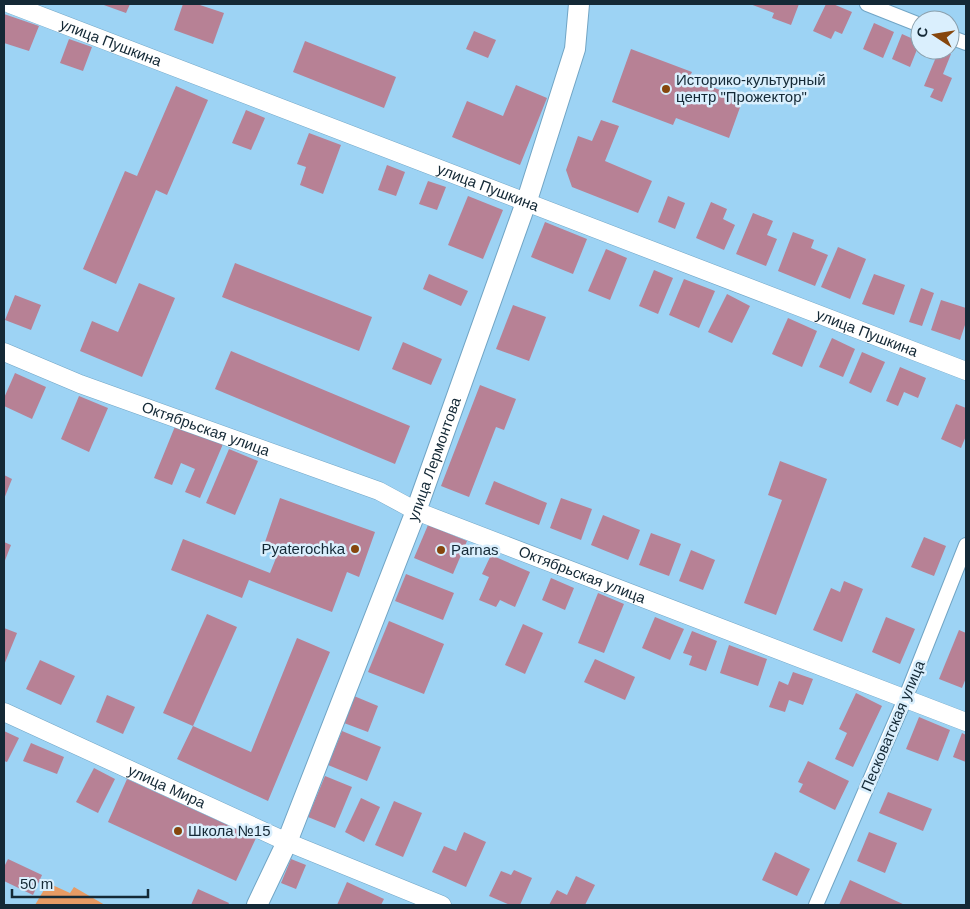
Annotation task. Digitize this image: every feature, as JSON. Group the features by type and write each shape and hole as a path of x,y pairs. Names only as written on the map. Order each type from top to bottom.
{"main road":[{"name":"улица Лермонтова","path":"257,905 287,842 416,511 526,202 575,49 579,4"}],"street":[{"name":"улица Пушкина","path":"10,4 966,371"},
{"path":"867,4 882,7 910,20"},
{"name":"Октябрьская улица","path":"4,352 80,384 379,491 416,511 966,722"},
{"name":"Песковатская улица","path":"816,905 905,699 966,545"},
{"name":"улица Мира","path":"4,712 287,842 442,905"}],"shaded area":[{"path":"48,883 70,893 74,887 105,905 35,905"}],"building":[{"path":"101,4 130,4 126,13"},
{"path":"183,4 197,4 224,13 213,44 174,30"},
{"path":"750,4 799,4 791,25 772,18 774,13"},
{"path":"826,4 833,4 852,12 842,34 835,31 831,39 813,31"},
{"path":"4,14 39,26 29,51 4,43"},
{"path":"874,23 894,32 883,58 863,49"},
{"path":"474,31 496,40 488,58 466,49"},
{"path":"902,34 910,38 910,60 913,60 910,67 892,59"},
{"path":"69,39 92,47 83,71 60,63"},
{"path":"305,41 396,77 384,108 293,72"},
{"name":"Историко-культурный центр \"Прожектор\"","path":"631,49 692,72 689,78 743,99 729,138 676,118 673,125 612,102"},
{"path":"935,60 949,60 943,74 952,78 942,102 930,97 934,89 924,86"},
{"path":"516,85 547,98 520,165 452,137 467,101 503,116"},
{"path":"176,86 208,100 167,195 156,190 116,284 83,269 125,171 137,176"},
{"path":"246,110 265,118 251,150 232,143"},
{"path":"601,120 619,126 605,161 652,181 638,213 572,187 566,170 578,136 592,141"},
{"path":"309,133 341,145 323,194 300,185 306,167 297,164"},
{"path":"387,165 405,172 396,196 378,190"},
{"path":"428,181 446,187 437,210 419,204"},
{"path":"468,196 503,210 483,259 448,245"},
{"path":"668,196 685,203 675,229 658,222"},
{"path":"711,202 727,209 723,219 735,225 724,250 696,238"},
{"path":"753,213 773,221 767,235 777,239 766,266 736,254"},
{"path":"545,222 587,239 573,274 531,257"},
{"path":"793,232 814,240 811,248 828,255 815,286 778,271"},
{"path":"838,247 866,259 850,299 821,287"},
{"path":"606,249 627,258 610,300 588,291"},
{"path":"235,263 372,317 359,351 222,297"},
{"path":"654,270 673,278 658,314 639,306"},
{"path":"429,274 468,291 461,306 423,289"},
{"path":"874,274 905,285 894,315 862,304"},
{"path":"684,279 715,291 699,328 669,315"},
{"path":"139,283 175,298 142,377 80,351 92,321 118,332"},
{"path":"921,288 934,293 922,326 909,322"},
{"path":"727,294 750,306 732,343 708,332"},
{"path":"15,295 41,305 31,330 5,320"},
{"path":"941,300 966,308 966,322 960,340 931,330"},
{"path":"513,305 546,317 529,361 496,349"},
{"path":"788,318 817,331 802,367 772,354"},
{"path":"832,338 855,349 843,377 819,367"},
{"path":"403,342 442,359 431,385 392,369"},
{"path":"231,351 410,426 395,464 215,389"},
{"path":"862,352 885,362 871,393 849,383"},
{"path":"900,367 926,378 918,398 904,392 898,406 886,401"},
{"path":"15,373 46,387 32,419 4,406 4,398"},
{"path":"480,385 516,399 504,430 496,427 469,497 441,486"},
{"path":"79,396 108,408 89,452 61,439"},
{"path":"956,404 966,408 966,436 961,448 941,439"},
{"path":"176,424 223,444 200,498 185,492 195,469 181,463 172,485 154,478"},
{"path":"229,449 258,461 235,515 206,503"},
{"path":"780,461 827,479 776,615 744,603 782,500 768,495"},
{"path":"4,475 12,479 4,499"},
{"path":"494,481 547,503 539,525 485,504"},
{"path":"280,498 375,532 359,577 347,572 332,612 249,580 242,598 171,570 183,539 270,573 280,548 265,542"},
{"path":"561,498 592,509 581,540 550,528"},
{"path":"603,515 640,530 628,560 591,545"},
{"path":"428,525 467,541 453,574 414,558"},
{"path":"651,533 681,544 669,576 639,565"},
{"path":"924,537 946,546 934,576 911,567"},
{"path":"4,542 11,545 4,563"},
{"path":"691,550 715,560 703,590 679,581"},
{"path":"491,555 530,572 515,607 500,600 496,607 479,600 489,577 482,574"},
{"path":"406,574 454,593 443,620 395,601"},
{"path":"551,578 574,588 565,610 542,600"},
{"path":"844,581 863,589 842,642 813,630 831,588 840,592"},
{"path":"598,593 624,604 604,653 578,643"},
{"path":"207,614 237,627 193,726 163,713"},
{"path":"655,617 684,629 670,660 642,648"},
{"path":"886,617 915,629 900,664 872,652"},
{"path":"389,621 444,644 424,694 368,672"},
{"path":"523,624 543,633 525,674 505,665"},
{"path":"4,628 17,633 4,665"},
{"path":"959,630 966,633 966,678 962,688 939,679"},
{"path":"692,631 717,641 706,671 689,665 692,656 683,653"},
{"path":"297,638 330,652 268,801 177,759 193,726 251,752"},
{"path":"729,645 767,659 758,686 720,673"},
{"path":"595,659 635,677 625,700 584,682"},
{"path":"40,660 75,676 61,705 26,689"},
{"path":"793,672 813,679 803,705 789,700 785,712 769,707 779,681 788,685"},
{"path":"856,693 882,706 853,767 835,759 847,733 839,729"},
{"path":"107,695 135,707 123,734 96,722"},
{"path":"354,696 378,706 368,732 344,723"},
{"path":"919,717 950,730 938,761 906,749"},
{"path":"4,731 19,738 7,762 4,761"},
{"path":"342,731 381,747 367,781 328,765"},
{"path":"962,733 966,735 966,762 953,757"},
{"path":"31,743 64,757 57,774 23,761"},
{"path":"808,761 849,781 835,810 799,792 803,784 798,782"},
{"path":"94,768 115,779 98,813 76,802"},
{"path":"325,776 352,787 335,828 308,817"},
{"path":"127,779 256,838 236,881 108,822"},
{"path":"888,792 932,809 923,831 879,813"},
{"path":"361,798 380,807 364,842 345,832"},
{"path":"394,801 422,813 403,857 375,845"},
{"path":"464,832 486,842 466,887 432,872 444,846 456,851"},
{"path":"869,832 897,843 885,873 857,861"},
{"path":"775,852 810,869 797,896 762,880"},
{"path":"8,859 42,875 33,895 4,881 4,867"},
{"path":"291,859 306,865 296,889 281,883"},
{"path":"514,870 532,878 520,905 510,905 489,896 501,871 511,875"},
{"path":"576,876 595,885 585,905 549,905 557,890 567,895"},
{"path":"850,880 905,905 839,905"},
{"path":"347,882 384,899 381,905 337,905"},
{"path":"198,889 229,903 228,905 191,905"}],"place":[{"name":"Историко-культурный центр \"Прожектор\"","path":"666,89"},
{"name":"Pyaterochka","path":"355,549"},
{"name":"Parnas","path":"441,550"},
{"name":"Школа №15","path":"178,831"}]}
